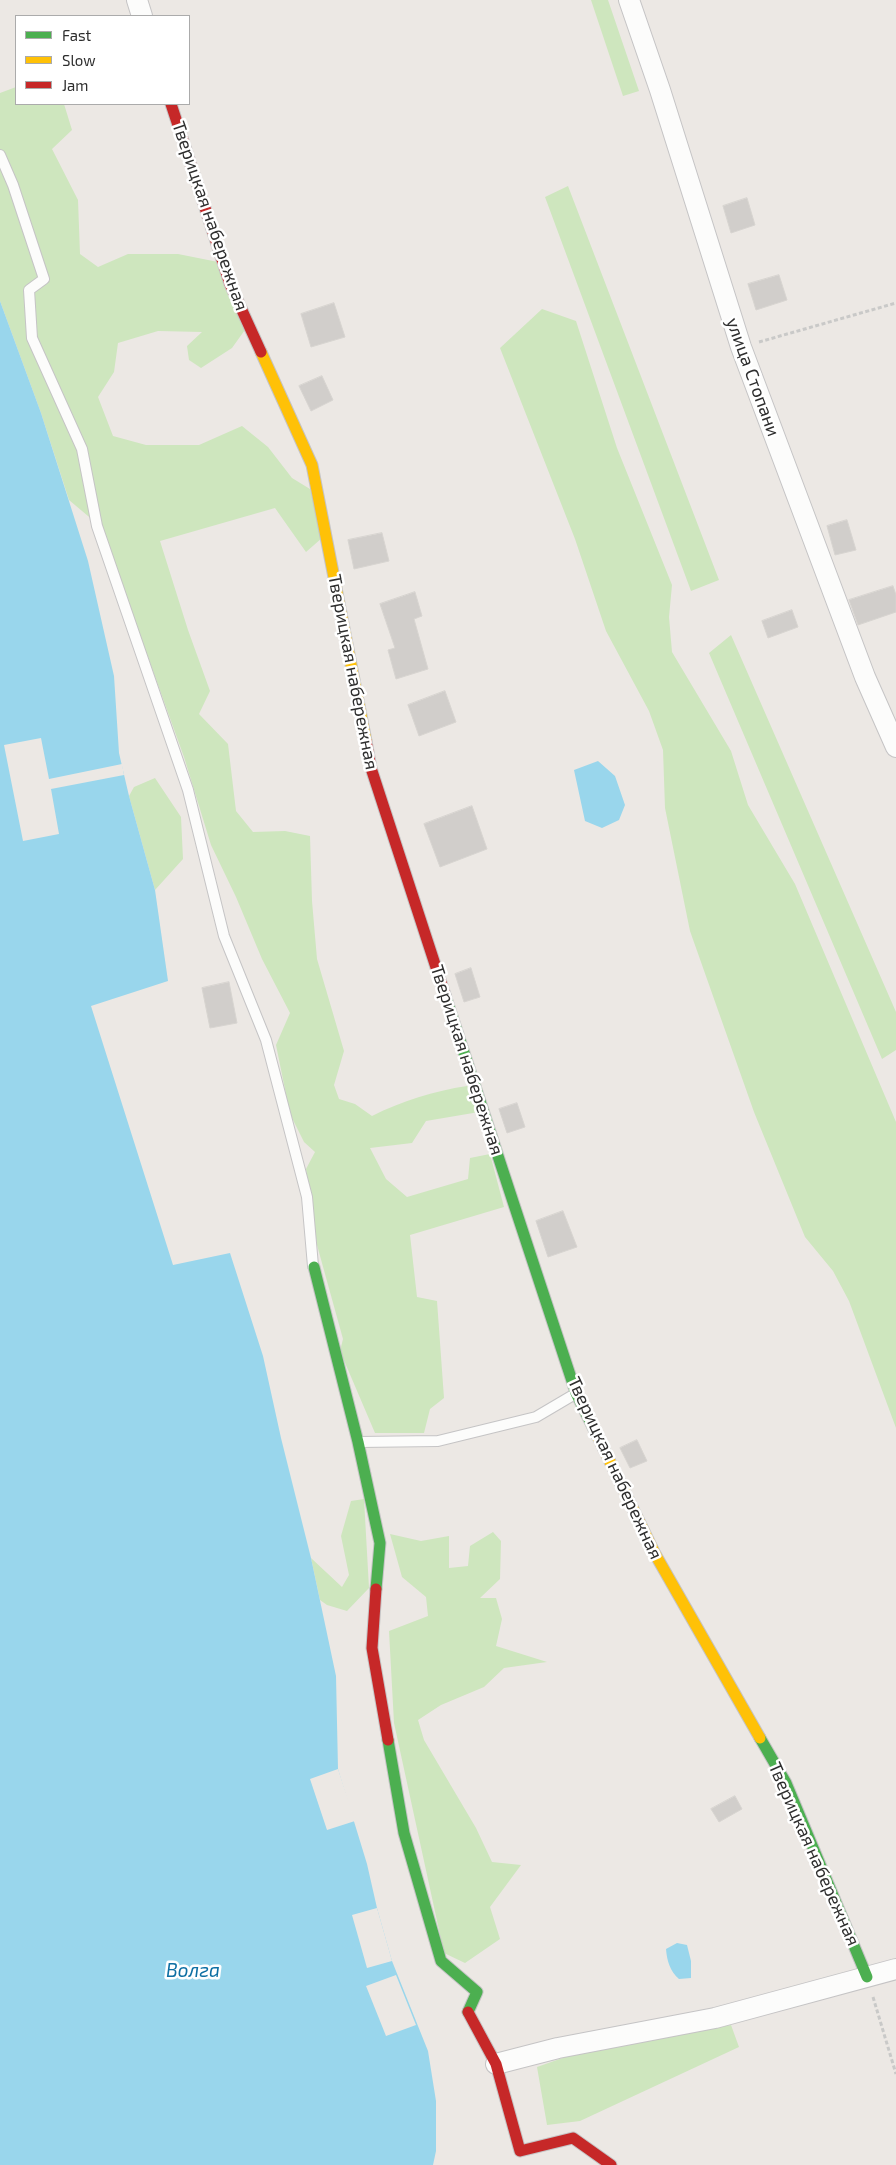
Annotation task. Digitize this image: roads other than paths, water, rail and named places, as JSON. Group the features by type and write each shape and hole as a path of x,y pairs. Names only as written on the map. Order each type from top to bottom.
{"street":[{"path":"137,0 142,15"},
{"name":"улица Стопани","path":"629,0 660,90 741,347 864,677 896,747"},
{"name":"Тверицкая набережная","path":"171,105 230,284 312,465 371,768 576,1393 655,1554 786,1783 867,1977"},
{"path":"314,1267 358,1442 380,1543 372,1648 404,1833 441,1961 477,1992 468,2011 496,2064 520,2152 573,2138 611,2165"},
{"path":"496,2064 558,2048 715,2018 896,1969"}],"lane":[{"path":"0,155 13,185 44,279 29,290 32,338 82,449 97,526 188,790 224,936 266,1040 307,1197 314,1267"},
{"path":"358,1442 438,1441 536,1417 576,1393"},
{"path":"520,2152 521,2165"}],"water":[{"name":"Волга","path":"0,301 41,413 88,561 114,676 119,753 155,890 168,981 91,1006 173,1265 230,1253 263,1356 311,1558 336,1676 338,1769 367,1864 392,1961 428,2051 436,2101 436,2151 433,2165 0,2165"},
{"path":"598,761 615,776 625,805 619,820 602,828 585,821 574,770"},
{"path":"677,1943 687,1945 691,1961 691,1978 679,1979 673,1973 670,1966 666,1949"}]}
